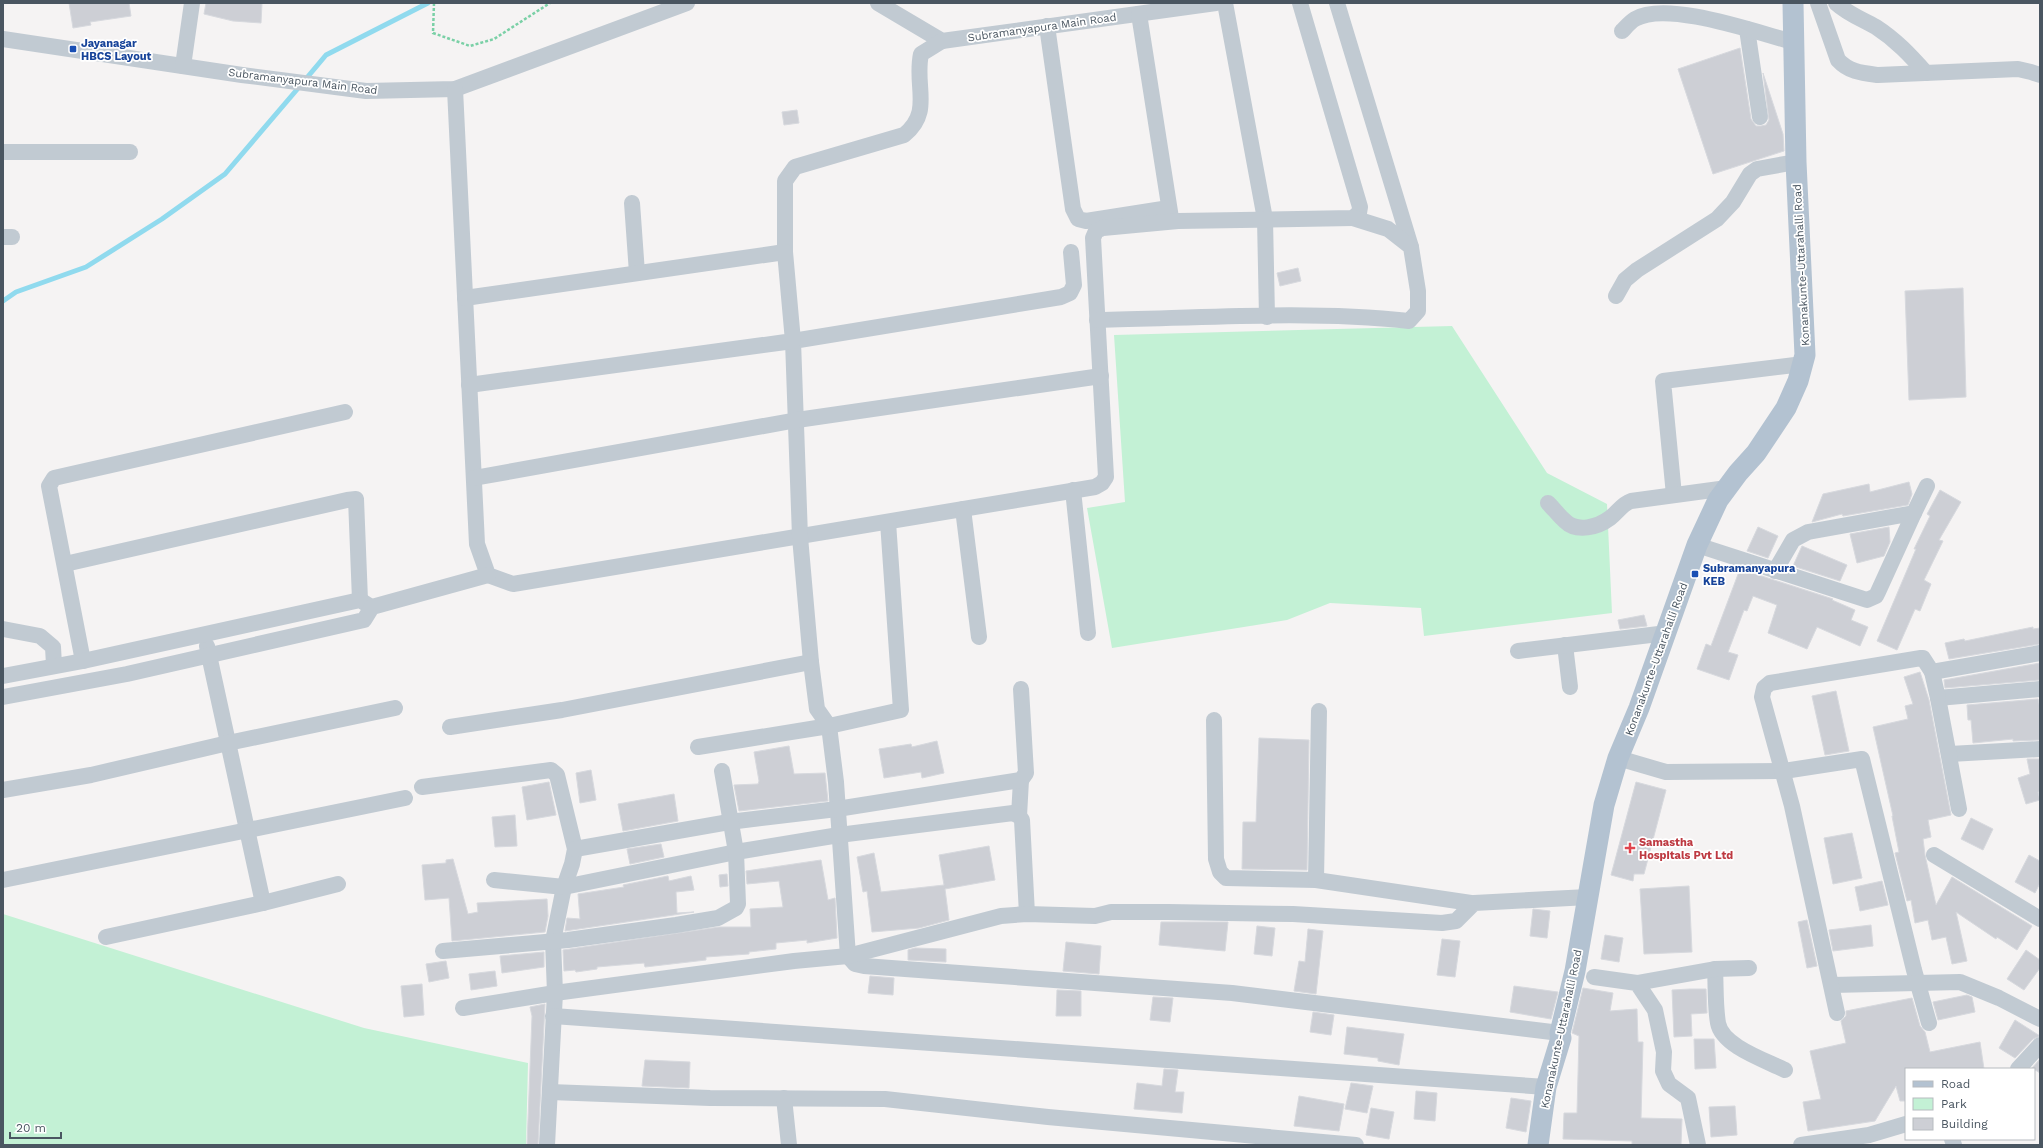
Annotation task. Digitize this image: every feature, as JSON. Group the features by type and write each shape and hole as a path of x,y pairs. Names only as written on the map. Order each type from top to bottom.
{"main road":[{"name":"Konanakunte-Uttarahalli Road","path":"1538,1145 1546,1087 1561,1038 1560,1033 1575,970 1604,804 1618,758 1639,708 1667,633 1697,545 1718,500 1756,453 1786,408 1798,381 1806,355 1796,162 1793,3"}],"street":[{"path":"183,66 192,3"},
{"name":"Subramanyapura Main Road","path":"3,39 183,66 366,91 455,89 687,3"},
{"path":"878,3 942,41 921,54 918,67 921,112 915,127 904,135 795,167 785,181 784,252 793,341 800,537 811,662 817,709 829,726 836,782 848,956 855,964 864,966 1232,993 1560,1033"},
{"name":"Subramanyapura Main Road","path":"942,41 1216,3"},
{"path":"1225,3 1265,220 1267,316"},
{"path":"1300,3 1360,206 1359,213 1353,218"},
{"path":"1098,320 1267,316 1370,317 1409,321 1418,311 1418,291 1411,247 1337,3"},
{"path":"1818,3 1838,60 1844,67 1857,72 1878,75 2018,70 2031,72 2040,76"},
{"path":"1836,3 1844,10 1875,27 1902,46 1926,73"},
{"path":"1622,31 1636,18 1658,12 1686,14 1793,42"},
{"path":"1139,14 1170,215"},
{"path":"1047,26 1073,209 1078,219 1086,221 1170,215 1265,220 1353,218 1388,229 1411,247"},
{"path":"1747,29 1760,117"},
{"path":"455,89 477,544 488,575"},
{"path":"3,152 130,152"},
{"path":"1616,296 1625,280 1637,270 1717,219 1733,202 1750,174 1757,169 1796,162"},
{"path":"632,204 637,273"},
{"path":"3,676 54,665 82,661 204,634 366,604 488,575 513,584 800,537 1095,486 1102,483 1106,477 1093,238 1096,231 1103,228 1170,215"},
{"path":"465,298 784,252"},
{"path":"469,385 793,341 1061,297 1070,293 1074,284 1071,252"},
{"path":"1674,495 1663,381 1803,364"},
{"path":"474,478 797,420 1101,376"},
{"path":"82,661 65,564 49,486 54,478 345,412"},
{"path":"1697,545 1867,600 1872,599 1878,592 1908,522 1927,486"},
{"path":"1548,503 1566,523 1583,528 1600,525 1632,500 1727,488"},
{"path":"1073,490 1088,634"},
{"path":"3,697 209,657 364,620 366,604 356,499 65,564"},
{"path":"963,509 978,637"},
{"path":"1775,571 1793,540 1808,532 1914,513"},
{"path":"698,747 829,726 901,710 888,522"},
{"path":"3,629 40,636 53,647 54,665"},
{"path":"1518,651 1667,633"},
{"path":"204,634 263,903"},
{"path":"1565,645 1570,687"},
{"path":"1932,672 2040,653"},
{"path":"1837,1013 1784,771 1762,696 1764,688 1770,683 1923,658 1932,672 1950,754 1959,809"},
{"path":"450,727 562,710 811,662"},
{"path":"1019,816 1021,780 1026,773 1021,689"},
{"path":"1938,698 2040,689"},
{"path":"3,790 91,775 228,743 395,708"},
{"path":"1316,880 1320,711"},
{"path":"1214,720 1216,859 1220,872 1226,878 1316,880 1471,903 1588,897"},
{"path":"1950,754 2040,749"},
{"path":"1618,758 1666,772 1784,771 1862,759 1917,982 1929,1023"},
{"path":"422,787 550,770 557,775 575,849 572,864 564,887 553,941 555,993 547,1145"},
{"path":"443,951 568,940 718,918 736,908 738,904 736,852 729,822 722,771"},
{"path":"575,849 729,822 837,809 1021,780"},
{"path":"3,880 247,832 405,798"},
{"path":"494,880 564,887 736,852 839,836 1013,813 1019,816 1022,820 1027,914"},
{"path":"1934,855 2040,919"},
{"path":"106,937 263,903 338,884"},
{"path":"463,1008 555,993 794,961 848,956 1001,916 1027,914 1095,916 1111,912 1168,912 1293,914 1442,923 1456,921 1471,903"},
{"path":"1594,977 1637,983 1716,969 1749,968"},
{"path":"1716,969 1718,1024 1723,1035 1735,1045 1785,1070"},
{"path":"1832,985 1960,982 2000,998 2040,1019"},
{"path":"1637,983 1655,1010 1664,1052 1662,1071 1669,1084 1688,1098 1698,1145"},
{"path":"553,1016 1546,1087"},
{"path":"2019,1068 2040,1045"},
{"path":"550,1092 710,1098 885,1099 1048,1117 1356,1145"},
{"path":"784,1098 789,1145"},
{"path":"1801,1145 1870,1140 1905,1124"}],"path":[{"path":"434,3 433,33 470,46 494,39 550,3"}],"green space":[{"path":"1452,326 1547,473 1607,504 1612,613 1424,636 1421,608 1330,603 1287,620 1112,648 1087,508 1125,502 1114,335"},
{"path":"3,914 364,1028 528,1063 526,1145 3,1145"}],"building":[{"path":"69,3 129,3 131,16 90,22 91,25 73,28"},
{"path":"206,3 262,3 261,23 233,21 204,14"},
{"path":"1740,48 1751,119 1756,126 1766,125 1769,120 1763,73 1783,134 1784,151 1713,174 1678,69"},
{"path":"797,110 799,123 784,125 782,112"},
{"path":"1298,268 1301,281 1280,286 1277,273"},
{"path":"1963,288 1966,397 1909,400 1905,291"},
{"path":"1909,482 1912,494 1908,505 1843,516 1842,514 1812,522 1823,494 1869,484 1870,492"},
{"path":"1940,490 1961,502 1939,540 1943,541 1924,580 1931,584 1920,611 1915,609 1897,650 1877,641 1916,549 1914,549 1930,516 1927,514"},
{"path":"1758,527 1778,536 1768,558 1747,551"},
{"path":"1889,527 1890,542 1884,556 1857,563 1850,534"},
{"path":"1802,546 1847,565 1840,581 1793,566"},
{"path":"1740,569 1833,599 1832,600 1855,610 1851,620 1868,627 1860,646 1817,627 1807,649 1768,633 1777,605 1753,596 1747,611 1744,610 1728,652 1738,655 1729,680 1697,669 1706,644 1711,646"},
{"path":"1644,615 1647,626 1620,629 1618,620"},
{"path":"2033,627 2033,629 2040,628 2040,644 1949,659 1945,643 1964,639 1965,641"},
{"path":"2040,663 2040,680 1945,688 1944,680"},
{"path":"1920,672 1929,700 1951,815 1928,820 1931,837 1923,839 1936,905 1952,877 2032,926 2017,950 1997,937 1996,939 1956,912 1967,961 1952,964 1946,937 1932,940 1928,920 1915,923 1911,900 1907,901 1895,853 1899,852 1893,816 1873,727 1908,719 1905,706 1913,704 1904,677"},
{"path":"1836,691 1849,751 1825,755 1812,696"},
{"path":"2038,699 2040,708 2040,740 2013,741 2013,739 1973,743 1971,720 1968,720 1967,705"},
{"path":"1259,738 1309,740 1307,870 1242,869 1243,822 1256,822"},
{"path":"937,741 944,773 922,778 921,772 884,778 879,749 911,744 912,747"},
{"path":"789,746 794,774 825,773 828,801 739,811 734,785 758,784 759,781 754,752"},
{"path":"2027,759 2040,759 2040,792 2038,792 2040,800 2026,804 2018,778 2030,774"},
{"path":"591,770 596,800 580,803 576,773"},
{"path":"549,782 556,815 527,820 522,787"},
{"path":"1636,782 1666,790 1644,874 1634,874 1633,881 1611,875"},
{"path":"674,794 678,821 623,831 618,804"},
{"path":"515,815 517,846 495,847 492,817"},
{"path":"1971,818 1993,829 1983,850 1961,839"},
{"path":"1852,833 1862,878 1833,884 1824,838"},
{"path":"661,844 664,857 630,864 627,849"},
{"path":"989,846 995,880 945,889 949,920 919,928 872,932 867,891 863,892 857,857 874,853 881,892 944,885 939,855"},
{"path":"2029,855 2040,861 2040,883 2035,893 2015,882"},
{"path":"453,859 468,914 478,912 477,903 547,899 548,916 545,932 452,941 449,898 425,900 422,865 446,863 446,860"},
{"path":"821,860 828,900 835,898 837,938 807,943 807,940 776,943 776,949 749,952 749,954 706,957 706,960 645,967 644,963 597,967 597,969 576,972 575,970 564,971 563,950 719,927 751,927 750,909 783,907 779,881 747,884 746,871"},
{"path":"727,874 728,886 720,887 719,875"},
{"path":"668,876 669,881 691,876 694,890 676,892 677,913 694,912 565,931 567,918 580,919 578,894 624,887 623,885"},
{"path":"1882,881 1888,905 1860,911 1855,887"},
{"path":"1689,886 1692,952 1644,954 1640,889"},
{"path":"1533,909 1550,911 1547,938 1530,936"},
{"path":"1807,920 1817,966 1807,968 1798,922"},
{"path":"1161,922 1228,922 1225,951 1159,945"},
{"path":"1871,925 1873,946 1833,951 1829,930"},
{"path":"1257,926 1275,928 1272,956 1254,954"},
{"path":"1308,929 1323,931 1316,994 1294,991 1299,961 1305,962"},
{"path":"1605,935 1623,938 1619,962 1601,959"},
{"path":"1442,939 1460,941 1455,977 1437,975"},
{"path":"1066,942 1101,946 1099,974 1063,971"},
{"path":"915,948 946,949 946,962 908,960 908,950"},
{"path":"2026,950 2040,960 2040,968 2024,990 2007,979"},
{"path":"544,952 544,967 502,973 500,956"},
{"path":"446,961 449,978 429,982 426,964"},
{"path":"495,971 497,986 471,990 469,974"},
{"path":"870,976 894,978 893,995 868,993"},
{"path":"422,984 424,1015 404,1017 401,986"},
{"path":"1514,986 1558,992 1551,1019 1510,1012"},
{"path":"1583,988 1613,993 1610,1011 1637,1009 1638,1042 1643,1042 1641,1118 1682,1119 1681,1145 1632,1145 1632,1141 1563,1139 1564,1113 1577,1113 1579,1036 1572,1033"},
{"path":"1706,989 1707,1013 1691,1014 1692,1036 1674,1037 1672,990"},
{"path":"1057,990 1081,991 1081,1016 1056,1016"},
{"path":"1967,995 1972,997 1975,1012 1938,1020 1933,1002"},
{"path":"1153,997 1173,998 1170,1022 1150,1020"},
{"path":"1912,998 1920,1026 1925,1032 1930,1052 1980,1042 1984,1068 1905,1068 1905,1101 1900,1101 1896,1086 1875,1121 1808,1131 1803,1102 1821,1099 1810,1051 1846,1043 1841,1021 1846,1016 1846,1011"},
{"path":"545,1004 538,1145 527,1145 532,1016 530,1007"},
{"path":"1313,1012 1334,1015 1331,1035 1310,1032"},
{"path":"2015,1020 2040,1036 2033,1039 2015,1058 1999,1048"},
{"path":"1347,1027 1404,1034 1399,1065 1378,1061 1378,1058 1344,1054"},
{"path":"1694,1039 1714,1039 1716,1068 1695,1069"},
{"path":"2040,1059 2040,1073 2035,1070 2035,1068 2032,1068"},
{"path":"645,1060 690,1062 689,1088 642,1086"},
{"path":"1164,1069 1178,1070 1175,1092 1184,1092 1182,1113 1134,1109 1137,1083 1162,1086"},
{"path":"1351,1083 1373,1086 1367,1113 1345,1109"},
{"path":"1416,1091 1437,1093 1435,1121 1414,1119"},
{"path":"1299,1096 1344,1104 1339,1131 1294,1126"},
{"path":"1511,1098 1531,1101 1526,1132 1506,1128"},
{"path":"1735,1106 1737,1135 1711,1137 1709,1107"},
{"path":"1371,1108 1394,1112 1389,1139 1366,1135"}],"waterway":[{"path":"305,80 326,55 428,3"},
{"path":"3,301 16,292 86,267 162,219 225,174 300,86"}],"place":[{"name":"Jayanagar HBCS Layout","path":"73,49"},
{"name":"Subramanyapura KEB","path":"1695,574"},
{"name":"Samastha Hospitals Pvt Ltd","path":"1630,848"}]}
